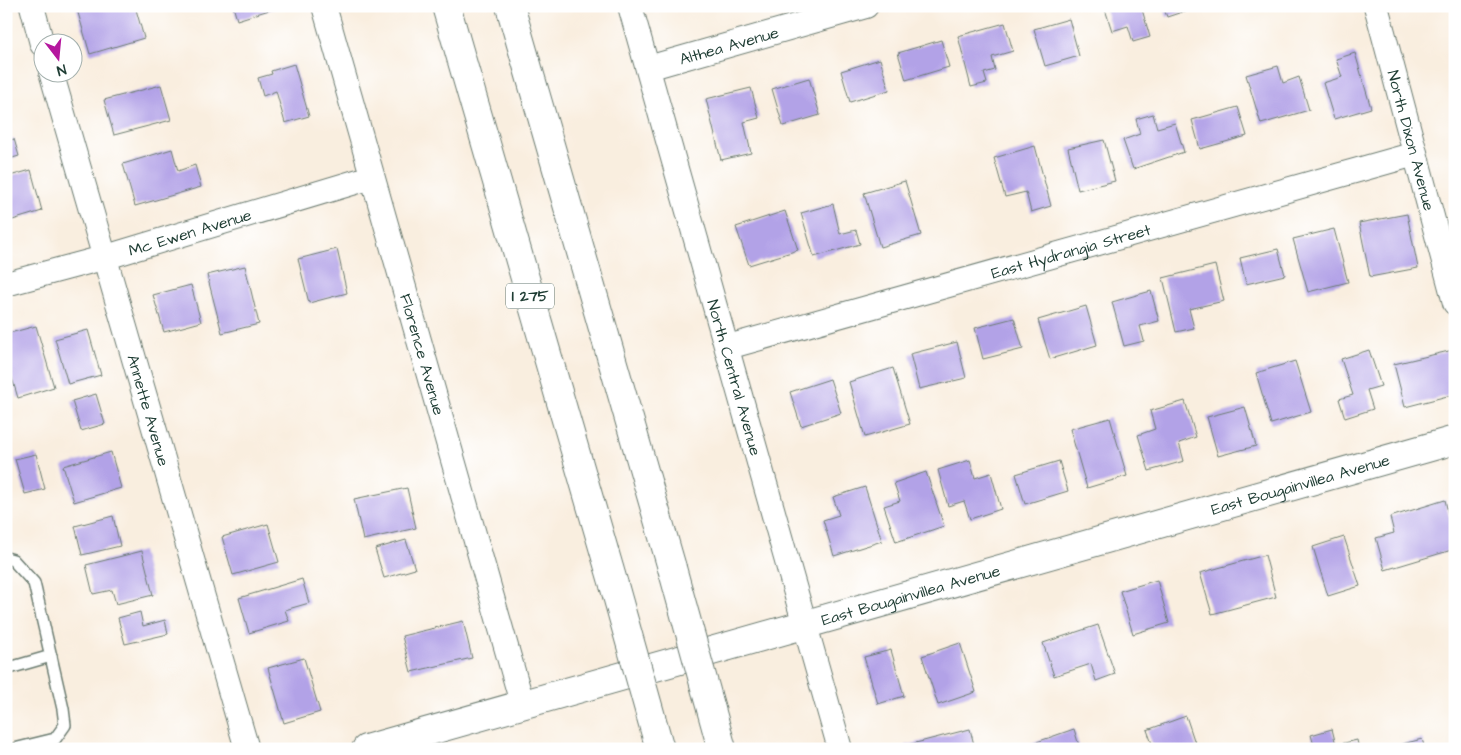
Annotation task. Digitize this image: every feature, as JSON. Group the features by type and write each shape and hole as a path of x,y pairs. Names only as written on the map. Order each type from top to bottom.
{"main road":[{"name":"I 275","path":"446,6 660,749"},
{"path":"510,6 672,568 722,749"},
{"name":"East Bougainvillea Avenue","path":"366,749 522,703 1455,440"}],"street":[{"path":"32,6 39,32"},
{"name":"Florence Avenue","path":"324,6 522,703"},
{"name":"North Central Avenue","path":"630,6 728,347 840,749"},
{"name":"Althea Avenue","path":"648,68 866,6"},
{"name":"North Dixon Avenue","path":"1376,6 1455,303"},
{"name":"Annette Avenue","path":"54,82 103,258 247,749"},
{"name":"East Hydrangia Street","path":"728,347 1415,154"},
{"name":"Mc Ewen Avenue","path":"6,284 103,258 372,177"}],"lane":[{"path":"6,558 13,560 34,583 65,725 55,739 14,749"},
{"path":"6,669 51,656"}],"building":[{"path":"76,6 135,6 144,38 90,54"},
{"path":"233,6 279,6 279,7 237,20"},
{"path":"1104,6 1141,6 1150,37 1133,42 1128,26 1112,31"},
{"path":"1163,6 1197,6 1197,7 1167,17"},
{"path":"1243,6 1259,6 1259,7 1244,11"},
{"path":"1069,19 1079,56 1045,66 1034,29"},
{"path":"1005,23 1013,51 992,57 995,70 984,73 987,83 971,87 958,36"},
{"path":"941,40 949,67 906,80 898,53"},
{"path":"1355,53 1371,108 1334,119 1323,83 1342,77 1336,59"},
{"path":"880,59 889,90 850,102 841,71"},
{"path":"294,64 309,116 285,123 276,91 263,96 258,78 272,74 271,71"},
{"path":"1278,66 1283,83 1299,77 1309,110 1261,124 1246,75"},
{"path":"809,78 820,115 783,126 772,89"},
{"path":"161,85 171,120 114,135 104,100"},
{"path":"751,88 759,118 744,122 751,153 721,160 706,99"},
{"path":"1238,107 1247,136 1200,149 1192,120"},
{"path":"1153,114 1157,128 1175,123 1184,152 1133,169 1123,140 1140,134 1136,119"},
{"path":"14,139 19,156 6,160 6,141"},
{"path":"1104,140 1115,181 1078,190 1068,148"},
{"path":"1035,146 1051,206 1031,212 1026,192 1005,197 994,158"},
{"path":"172,149 178,171 195,165 201,187 135,206 123,164"},
{"path":"31,170 42,211 6,222 6,177"},
{"path":"905,181 921,235 880,247 864,193"},
{"path":"833,204 840,234 856,230 860,244 814,257 801,213"},
{"path":"785,211 798,250 749,265 736,227"},
{"path":"1407,214 1418,268 1370,277 1359,223"},
{"path":"1334,229 1348,282 1308,292 1293,239"},
{"path":"337,249 347,293 309,303 298,259"},
{"path":"1278,249 1285,275 1246,284 1240,258"},
{"path":"1215,265 1224,301 1189,309 1194,328 1176,332 1163,278"},
{"path":"245,266 259,324 222,333 207,275"},
{"path":"191,285 201,322 164,332 153,295"},
{"path":"1151,291 1159,321 1140,326 1144,341 1124,346 1112,302"},
{"path":"1086,306 1097,345 1050,359 1038,320"},
{"path":"1014,318 1023,349 983,359 975,328"},
{"path":"36,326 54,387 18,398 6,358 6,334"},
{"path":"88,330 101,375 68,384 55,339"},
{"path":"957,342 966,378 919,389 910,354"},
{"path":"1369,350 1381,386 1367,390 1373,409 1345,418 1339,399 1353,395 1341,359"},
{"path":"1453,350 1455,358 1455,394 1405,407 1394,364"},
{"path":"1295,361 1311,412 1271,424 1256,373"},
{"path":"893,368 910,424 865,437 849,382"},
{"path":"830,379 841,413 801,426 790,392"},
{"path":"96,394 105,424 81,431 72,401"},
{"path":"1185,401 1196,437 1179,443 1184,461 1149,471 1138,435 1155,429 1150,411"},
{"path":"1245,407 1256,446 1218,456 1207,417"},
{"path":"1110,418 1127,476 1087,488 1070,429"},
{"path":"111,452 121,488 74,502 63,466"},
{"path":"36,454 45,489 25,494 15,459"},
{"path":"970,460 975,478 991,473 1001,509 970,519 964,501 948,506 938,470"},
{"path":"1059,461 1068,491 1025,504 1016,474"},
{"path":"926,472 944,526 896,542 884,506 900,501 894,483"},
{"path":"865,487 882,541 834,556 823,520 839,515 833,497"},
{"path":"407,488 416,528 363,540 354,499"},
{"path":"1445,500 1449,516 1455,514 1455,549 1385,570 1376,538 1394,533 1390,517"},
{"path":"113,516 120,546 82,555 75,526"},
{"path":"268,524 279,562 233,575 222,537"},
{"path":"1344,537 1360,586 1328,596 1313,547"},
{"path":"406,540 415,569 384,578 375,549"},
{"path":"142,551 153,595 116,604 112,590 93,594 86,565"},
{"path":"1265,555 1276,597 1212,614 1200,573"},
{"path":"302,579 309,603 285,610 289,621 249,633 239,598"},
{"path":"1157,580 1169,623 1133,634 1120,591"},
{"path":"140,612 143,626 165,620 168,634 125,644 118,618"},
{"path":"463,621 472,658 411,672 402,636"},
{"path":"1098,625 1115,674 1096,681 1091,664 1054,676 1043,643"},
{"path":"960,643 976,692 938,705 922,656"},
{"path":"891,650 904,696 878,704 864,657"},
{"path":"304,658 320,712 284,723 268,668"},
{"path":"1186,716 1197,749 1154,749 1147,730"},
{"path":"970,729 975,749 905,749 904,746"},
{"path":"1074,729 1080,749 1029,749 1028,745"},
{"path":"1332,729 1336,745 1357,740 1359,749 1315,749 1311,735"},
{"path":"1422,739 1425,749 1387,749 1387,748"}]}
